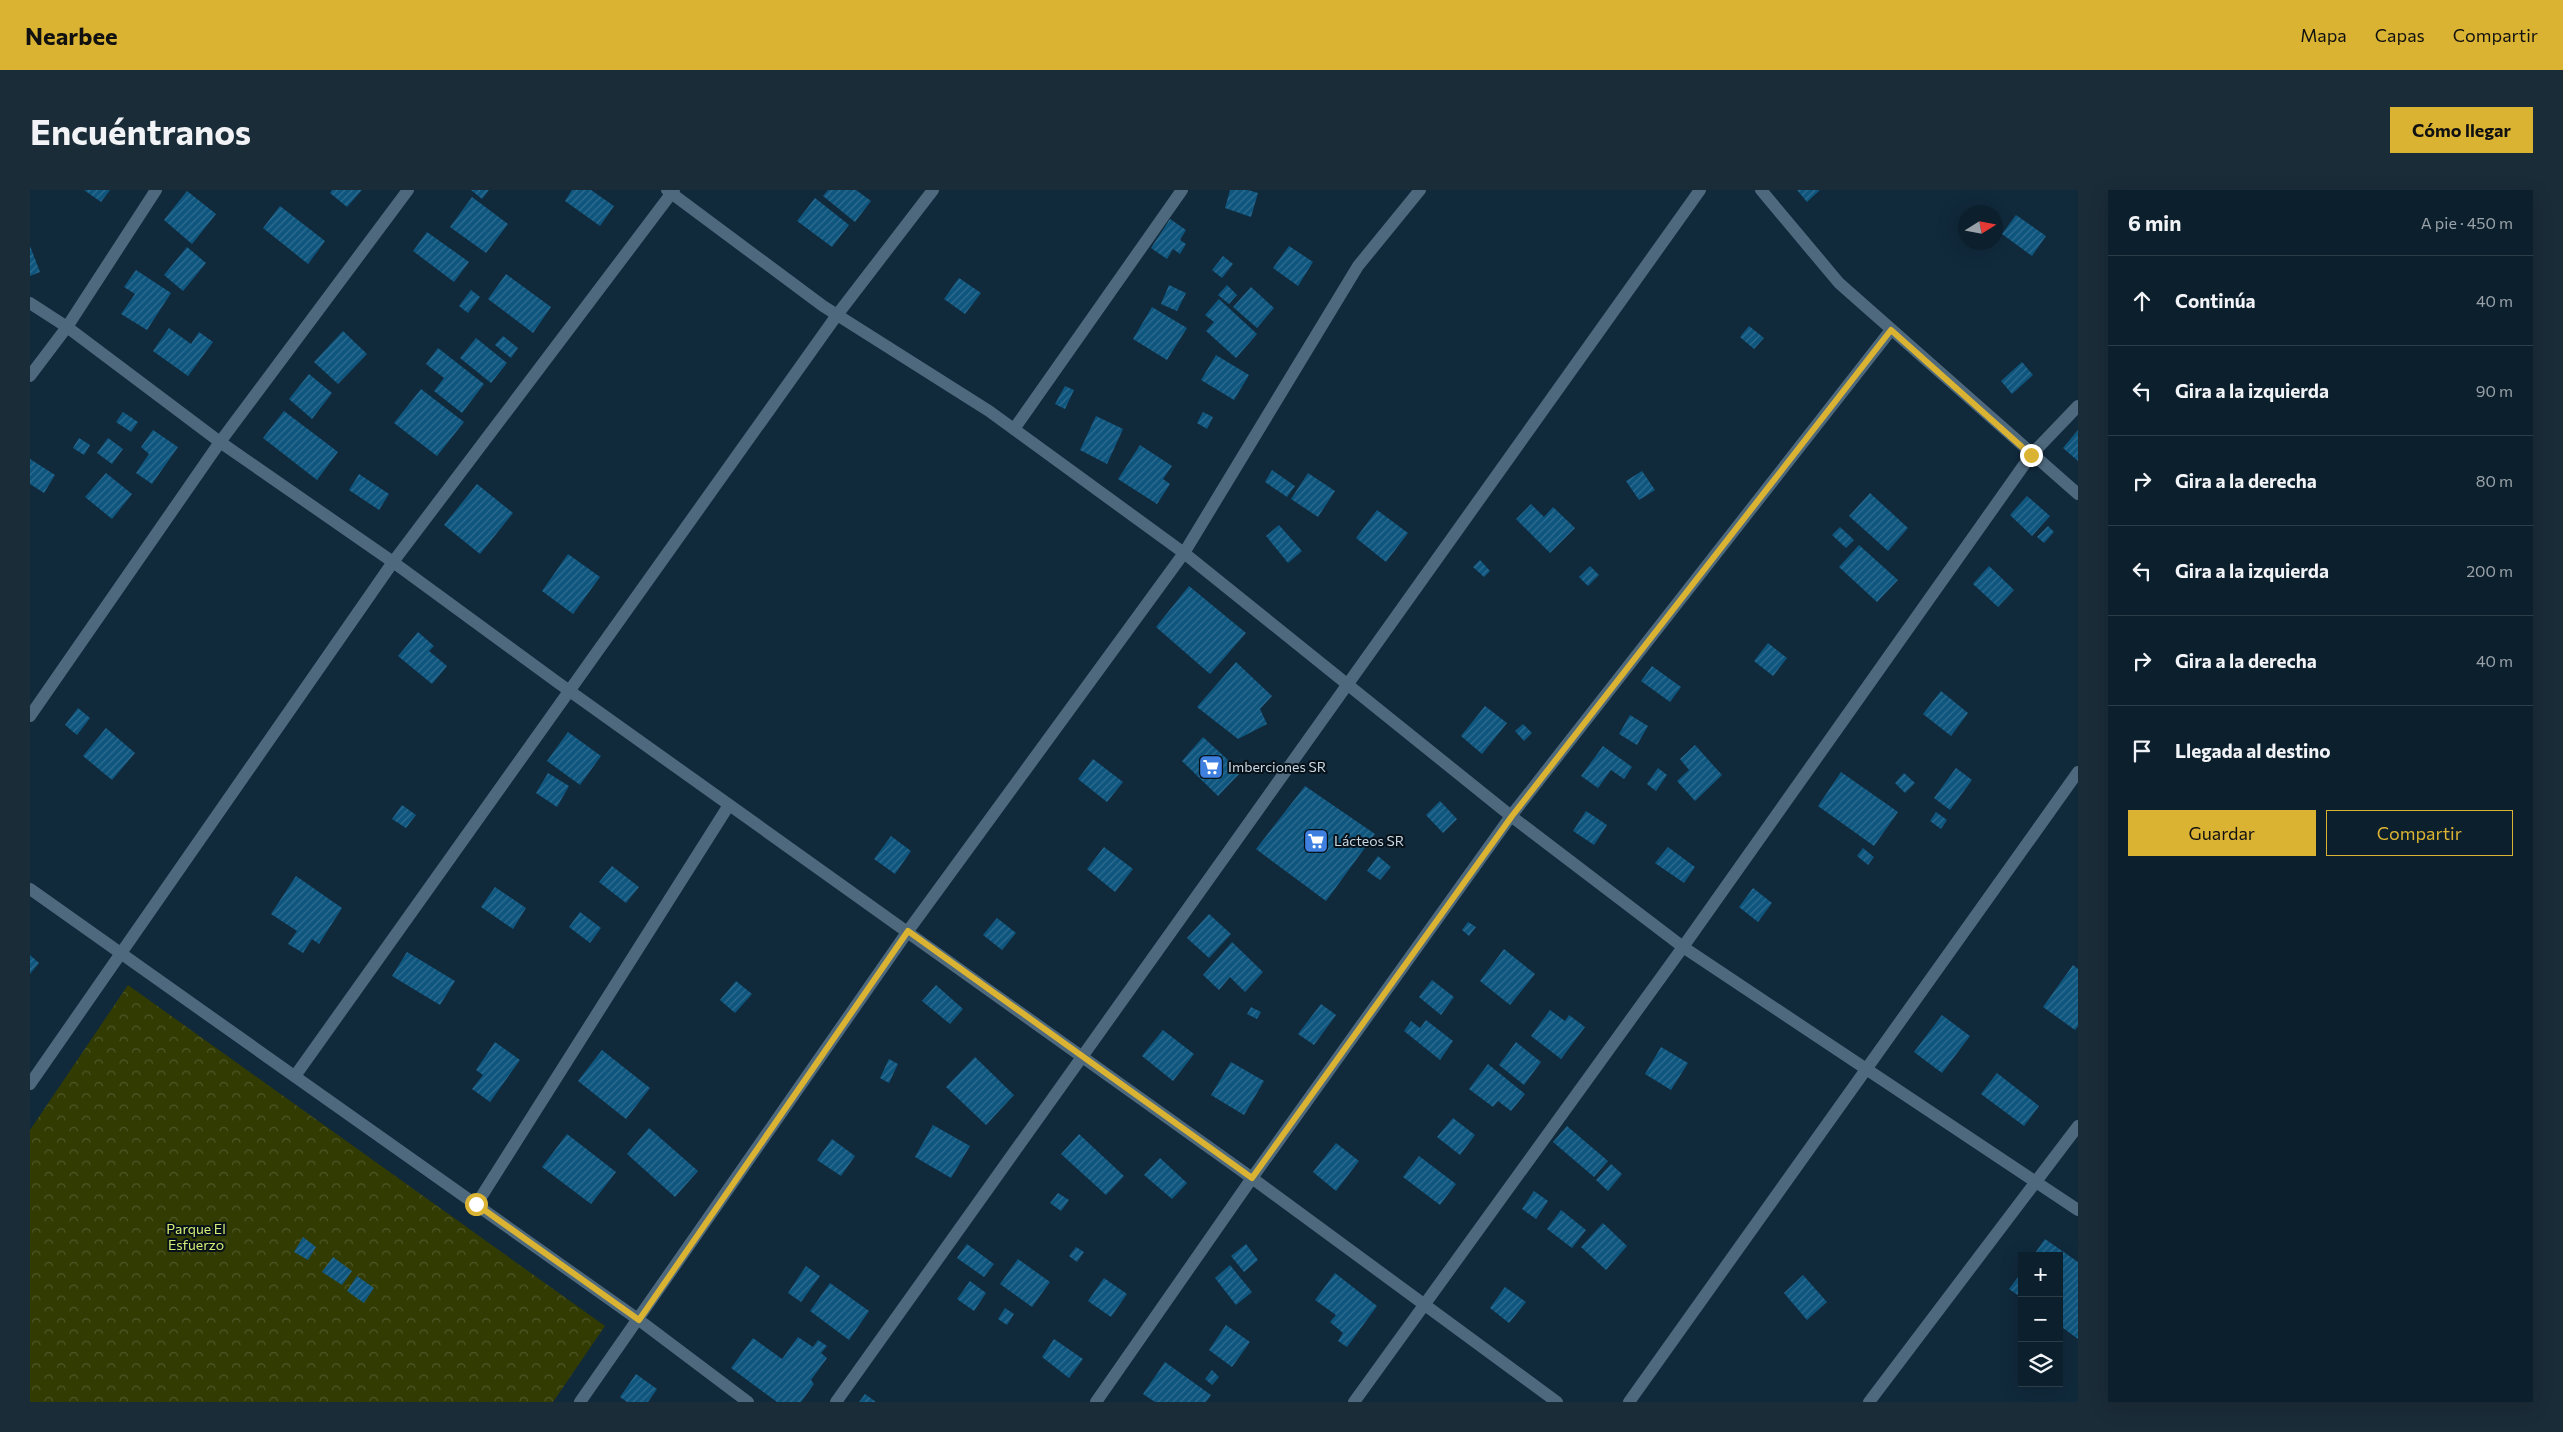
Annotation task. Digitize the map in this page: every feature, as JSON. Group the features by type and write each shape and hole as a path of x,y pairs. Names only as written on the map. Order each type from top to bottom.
{"street":[{"path":"30,376 67,326 156,190"},
{"path":"30,716 220,442 408,190"},
{"path":"294,1076 837,315 933,190"},
{"path":"1014,429 1182,190"},
{"path":"580,1402 639,1320 908,931 1184,553 1358,266 1420,190"},
{"path":"836,1402 1081,1056 1349,685 1700,190"},
{"path":"1762,190 1839,283 2031,455 2078,494"},
{"path":"30,1084 393,562 671,191 837,315 1014,429 1184,553 1512,816 1683,947 2078,1210"},
{"path":"30,303 67,326 220,442 393,562 1252,1178 1424,1302 1557,1402"},
{"path":"1096,1402 1252,1178 1512,816 1891,330"},
{"path":"1354,1402 1424,1302 1683,947 2031,455 2078,406"},
{"path":"1629,1402 2078,772"},
{"path":"476,1204 729,804"},
{"path":"30,889 639,1320 748,1402"},
{"path":"1869,1402 2078,1126"}],"green space":[{"name":"Parque El Esfuerzo","path":"128,985 605,1326 553,1402 30,1402 30,1130"}],"building":[{"path":"84,190 110,190 101,202"},
{"path":"332,190 362,190 347,207 330,193"},
{"path":"471,190 489,190 482,199"},
{"path":"572,190 591,190 614,206 600,226 565,201"},
{"path":"828,190 856,190 871,201 855,222 823,196"},
{"path":"1230,190 1248,190 1258,193 1251,217 1225,208"},
{"path":"1797,190 1820,190 1807,202"},
{"path":"187,191 216,214 192,244 164,220"},
{"path":"472,197 508,224 486,253 450,227"},
{"path":"815,198 849,225 832,247 797,221"},
{"path":"280,206 325,241 308,264 263,228"},
{"path":"2016,215 2046,236 2032,256 2003,235"},
{"path":"1170,219 1186,230 1180,240 1186,244 1180,254 1173,249 1167,259 1151,248"},
{"path":"427,232 469,262 454,282 413,251"},
{"path":"30,246 40,272 30,276"},
{"path":"1289,246 1313,262 1298,286 1273,268"},
{"path":"187,247 206,263 183,291 164,275"},
{"path":"1223,256 1233,264 1222,278 1212,270"},
{"path":"136,270 171,293 147,330 121,314 135,294 124,287"},
{"path":"506,274 551,307 533,333 488,299"},
{"path":"959,278 981,293 965,314 944,299"},
{"path":"1169,285 1186,293 1177,311 1161,304"},
{"path":"1227,285 1237,295 1229,304 1218,295"},
{"path":"1251,287 1274,308 1257,328 1233,307"},
{"path":"471,290 480,297 468,313 459,306"},
{"path":"1219,299 1257,334 1236,358 1206,331 1214,322 1205,315"},
{"path":"1152,307 1187,328 1167,360 1133,339"},
{"path":"1749,326 1764,338 1754,349 1740,337"},
{"path":"169,328 191,344 199,332 213,342 188,376 153,351"},
{"path":"343,331 367,354 338,384 314,362"},
{"path":"503,336 518,348 511,358 495,345"},
{"path":"476,338 507,363 491,383 460,358"},
{"path":"438,348 484,384 462,413 434,391 444,378 426,364"},
{"path":"1216,355 1249,375 1234,400 1201,380"},
{"path":"2022,362 2033,375 2012,394 2001,381"},
{"path":"309,374 332,393 312,419 289,399"},
{"path":"1065,386 1074,390 1065,409 1055,404"},
{"path":"421,389 464,422 437,456 394,423"},
{"path":"284,411 338,452 317,480 263,438"},
{"path":"123,412 138,422 131,432 116,422"},
{"path":"1203,412 1213,417 1207,429 1197,423"},
{"path":"1096,416 1123,429 1107,464 1080,450"},
{"path":"153,430 178,447 152,484 136,473 149,454 141,447"},
{"path":"2078,430 2078,461 2063,448"},
{"path":"79,438 90,445 84,455 73,448"},
{"path":"108,438 123,449 112,464 97,453"},
{"path":"1140,445 1172,466 1163,479 1170,484 1157,504 1118,479"},
{"path":"30,459 55,475 44,493 30,484"},
{"path":"1272,470 1295,486 1287,497 1265,482"},
{"path":"1642,471 1655,490 1639,500 1626,481"},
{"path":"106,473 132,494 112,519 85,497"},
{"path":"1308,473 1335,491 1318,517 1291,499"},
{"path":"359,474 389,494 379,510 349,490"},
{"path":"477,484 513,513 480,554 444,525"},
{"path":"1870,493 1908,528 1888,551 1849,516"},
{"path":"2027,496 2050,516 2032,536 2010,515"},
{"path":"1531,504 1544,517 1553,507 1575,528 1550,553 1516,519"},
{"path":"1377,510 1408,533 1386,562 1356,538"},
{"path":"1279,525 1302,551 1288,563 1266,536"},
{"path":"2048,526 2054,532 2044,543 2037,537"},
{"path":"1840,527 1854,540 1846,548 1832,535"},
{"path":"1859,545 1898,580 1877,602 1839,567"},
{"path":"568,554 600,577 573,614 542,591"},
{"path":"1480,560 1490,571 1484,577 1473,567"},
{"path":"1590,566 1599,575 1588,586 1579,577"},
{"path":"1989,566 2014,590 1998,607 1973,584"},
{"path":"1189,586 1246,633 1210,674 1156,627"},
{"path":"418,632 434,646 429,651 447,666 432,684 398,656"},
{"path":"1768,643 1787,658 1773,676 1754,661"},
{"path":"1236,662 1272,696 1260,709 1267,724 1238,739 1197,707"},
{"path":"1652,666 1681,687 1670,702 1641,681"},
{"path":"1941,691 1968,713 1951,736 1923,714"},
{"path":"1485,706 1507,723 1482,754 1461,736"},
{"path":"78,708 90,718 77,735 65,725"},
{"path":"1630,715 1648,726 1637,745 1619,734"},
{"path":"1523,724 1532,733 1524,741 1515,731"},
{"path":"106,728 135,753 112,780 83,756"},
{"path":"568,732 601,756 580,785 547,761"},
{"name":"Imberciones SR","path":"1203,737 1241,772 1218,796 1182,761"},
{"path":"1695,745 1722,775 1695,801 1677,781 1689,770 1680,759"},
{"path":"1603,746 1632,767 1624,779 1611,770 1598,788 1581,776"},
{"path":"1093,759 1123,782 1107,802 1078,779"},
{"path":"1658,768 1667,775 1656,791 1647,784"},
{"path":"1956,768 1972,780 1950,810 1934,798"},
{"path":"1841,772 1898,812 1874,846 1818,806"},
{"path":"548,773 569,786 557,807 536,793"},
{"path":"1904,773 1915,783 1905,793 1895,783"},
{"name":"Lácteos SR","path":"1305,786 1375,834 1326,901 1256,849"},
{"path":"1440,801 1457,819 1443,833 1426,815"},
{"path":"402,805 416,815 406,828 392,819"},
{"path":"1586,811 1607,825 1594,845 1573,831"},
{"path":"1936,812 1947,820 1941,829 1930,821"},
{"path":"891,836 911,851 895,874 874,859"},
{"path":"1104,847 1133,869 1115,892 1087,869"},
{"path":"1668,847 1695,867 1684,883 1655,863"},
{"path":"1863,848 1874,857 1868,865 1857,856"},
{"path":"1378,856 1391,867 1380,880 1367,871"},
{"path":"612,866 639,887 626,903 599,882"},
{"path":"296,876 342,908 319,944 312,939 303,953 288,944 297,931 271,914"},
{"path":"495,887 526,908 513,929 481,907"},
{"path":"1753,888 1772,903 1758,922 1739,907"},
{"path":"580,912 601,928 590,943 569,927"},
{"path":"1209,914 1231,934 1209,958 1187,938"},
{"path":"997,918 1016,933 1002,950 983,935"},
{"path":"1468,922 1476,927 1469,936 1462,930"},
{"path":"1232,942 1263,972 1245,992 1230,977 1219,990 1203,975"},
{"path":"1504,949 1535,974 1510,1005 1480,981"},
{"path":"407,952 455,981 440,1005 392,976"},
{"path":"30,955 39,963 30,974"},
{"path":"2073,965 2078,969 2078,1026 2075,1030 2043,1007"},
{"path":"1432,980 1454,997 1441,1015 1419,997"},
{"path":"736,981 752,994 735,1013 720,1000"},
{"path":"936,985 963,1009 950,1024 922,1001"},
{"path":"1321,1004 1336,1015 1314,1045 1298,1034"},
{"path":"1251,1007 1261,1012 1257,1019 1247,1014"},
{"path":"1550,1010 1565,1021 1569,1015 1585,1027 1561,1059 1531,1036"},
{"path":"1942,1015 1970,1036 1942,1073 1914,1052"},
{"path":"1426,1020 1453,1041 1440,1060 1404,1031 1411,1021 1420,1028"},
{"path":"1163,1030 1194,1054 1173,1081 1142,1056"},
{"path":"495,1042 520,1060 490,1102 472,1089 483,1075 476,1070"},
{"path":"1516,1042 1541,1062 1524,1085 1499,1065"},
{"path":"1661,1047 1688,1063 1671,1090 1645,1074"},
{"path":"602,1050 650,1088 626,1119 578,1081"},
{"path":"975,1057 1014,1095 986,1125 946,1087"},
{"path":"889,1059 898,1064 889,1083 880,1078"},
{"path":"1231,1062 1264,1081 1244,1115 1211,1095"},
{"path":"1488,1064 1525,1094 1511,1111 1498,1101 1493,1107 1469,1089"},
{"path":"1997,1073 2039,1106 2024,1126 1981,1094"},
{"path":"1453,1118 1475,1135 1460,1155 1437,1137"},
{"path":"933,1125 970,1146 951,1178 915,1157"},
{"path":"1567,1126 1608,1161 1594,1177 1553,1142"},
{"path":"649,1128 698,1171 675,1197 627,1154"},
{"path":"567,1134 616,1172 591,1204 542,1167"},
{"path":"1079,1134 1124,1176 1106,1195 1061,1154"},
{"path":"832,1139 855,1156 841,1176 817,1160"},
{"path":"1336,1143 1359,1161 1336,1191 1313,1172"},
{"path":"1419,1156 1456,1184 1440,1205 1403,1177"},
{"path":"1160,1158 1187,1183 1172,1199 1144,1175"},
{"path":"1611,1164 1622,1174 1608,1191 1596,1180"},
{"path":"1534,1191 1548,1201 1536,1219 1522,1209"},
{"path":"1058,1193 1069,1200 1061,1211 1050,1203"},
{"path":"1561,1210 1586,1230 1572,1248 1547,1229"},
{"path":"1603,1223 1627,1246 1606,1270 1581,1247"},
{"path":"303,1237 316,1247 308,1260 294,1252"},
{"path":"2045,1239 2078,1262 2078,1339 2063,1328 2063,1252 2036,1252"},
{"path":"967,1244 994,1264 984,1277 957,1258"},
{"path":"1246,1244 1258,1260 1244,1272 1231,1256"},
{"path":"1076,1247 1084,1252 1077,1262 1069,1256"},
{"path":"333,1257 352,1271 342,1285 322,1272"},
{"path":"1018,1259 1050,1282 1032,1307 1000,1284"},
{"path":"1230,1265 1252,1292 1236,1305 1215,1278"},
{"path":"806,1266 820,1276 801,1302 788,1293"},
{"path":"1335,1273 1377,1306 1347,1347 1338,1341 1343,1333 1330,1322 1336,1315 1315,1300"},
{"path":"1803,1275 1827,1302 1807,1320 1784,1293"},
{"path":"357,1276 374,1288 364,1303 347,1291"},
{"path":"2018,1277 2018,1295 2009,1289"},
{"path":"1104,1278 1127,1294 1111,1317 1088,1301"},
{"path":"970,1281 986,1293 974,1311 957,1299"},
{"path":"830,1283 869,1311 849,1340 810,1311"},
{"path":"1505,1287 1526,1302 1509,1323 1490,1308"},
{"path":"1005,1308 1014,1314 1007,1325 998,1319"},
{"path":"1226,1325 1250,1342 1232,1367 1209,1350"},
{"path":"798,1337 813,1347 818,1340 827,1346 821,1353 827,1358 811,1380 814,1384 801,1402 777,1402 731,1368 753,1338 782,1359"},
{"path":"1054,1339 1083,1359 1069,1378 1042,1357"},
{"path":"1165,1362 1211,1395 1206,1402 1155,1402 1143,1394"},
{"path":"1212,1370 1219,1377 1212,1385 1205,1379"},
{"path":"636,1374 657,1389 648,1402 627,1402 620,1397"},
{"path":"865,1394 876,1402 859,1402"}],"place":[{"name":"Imberciones SR","path":"1211,767"},
{"name":"Lácteos SR","path":"1316,841"}],"route":[{"path":"476,1204 639,1320 908,931 1252,1178 1512,816 1891,330 2031,455"}]}
